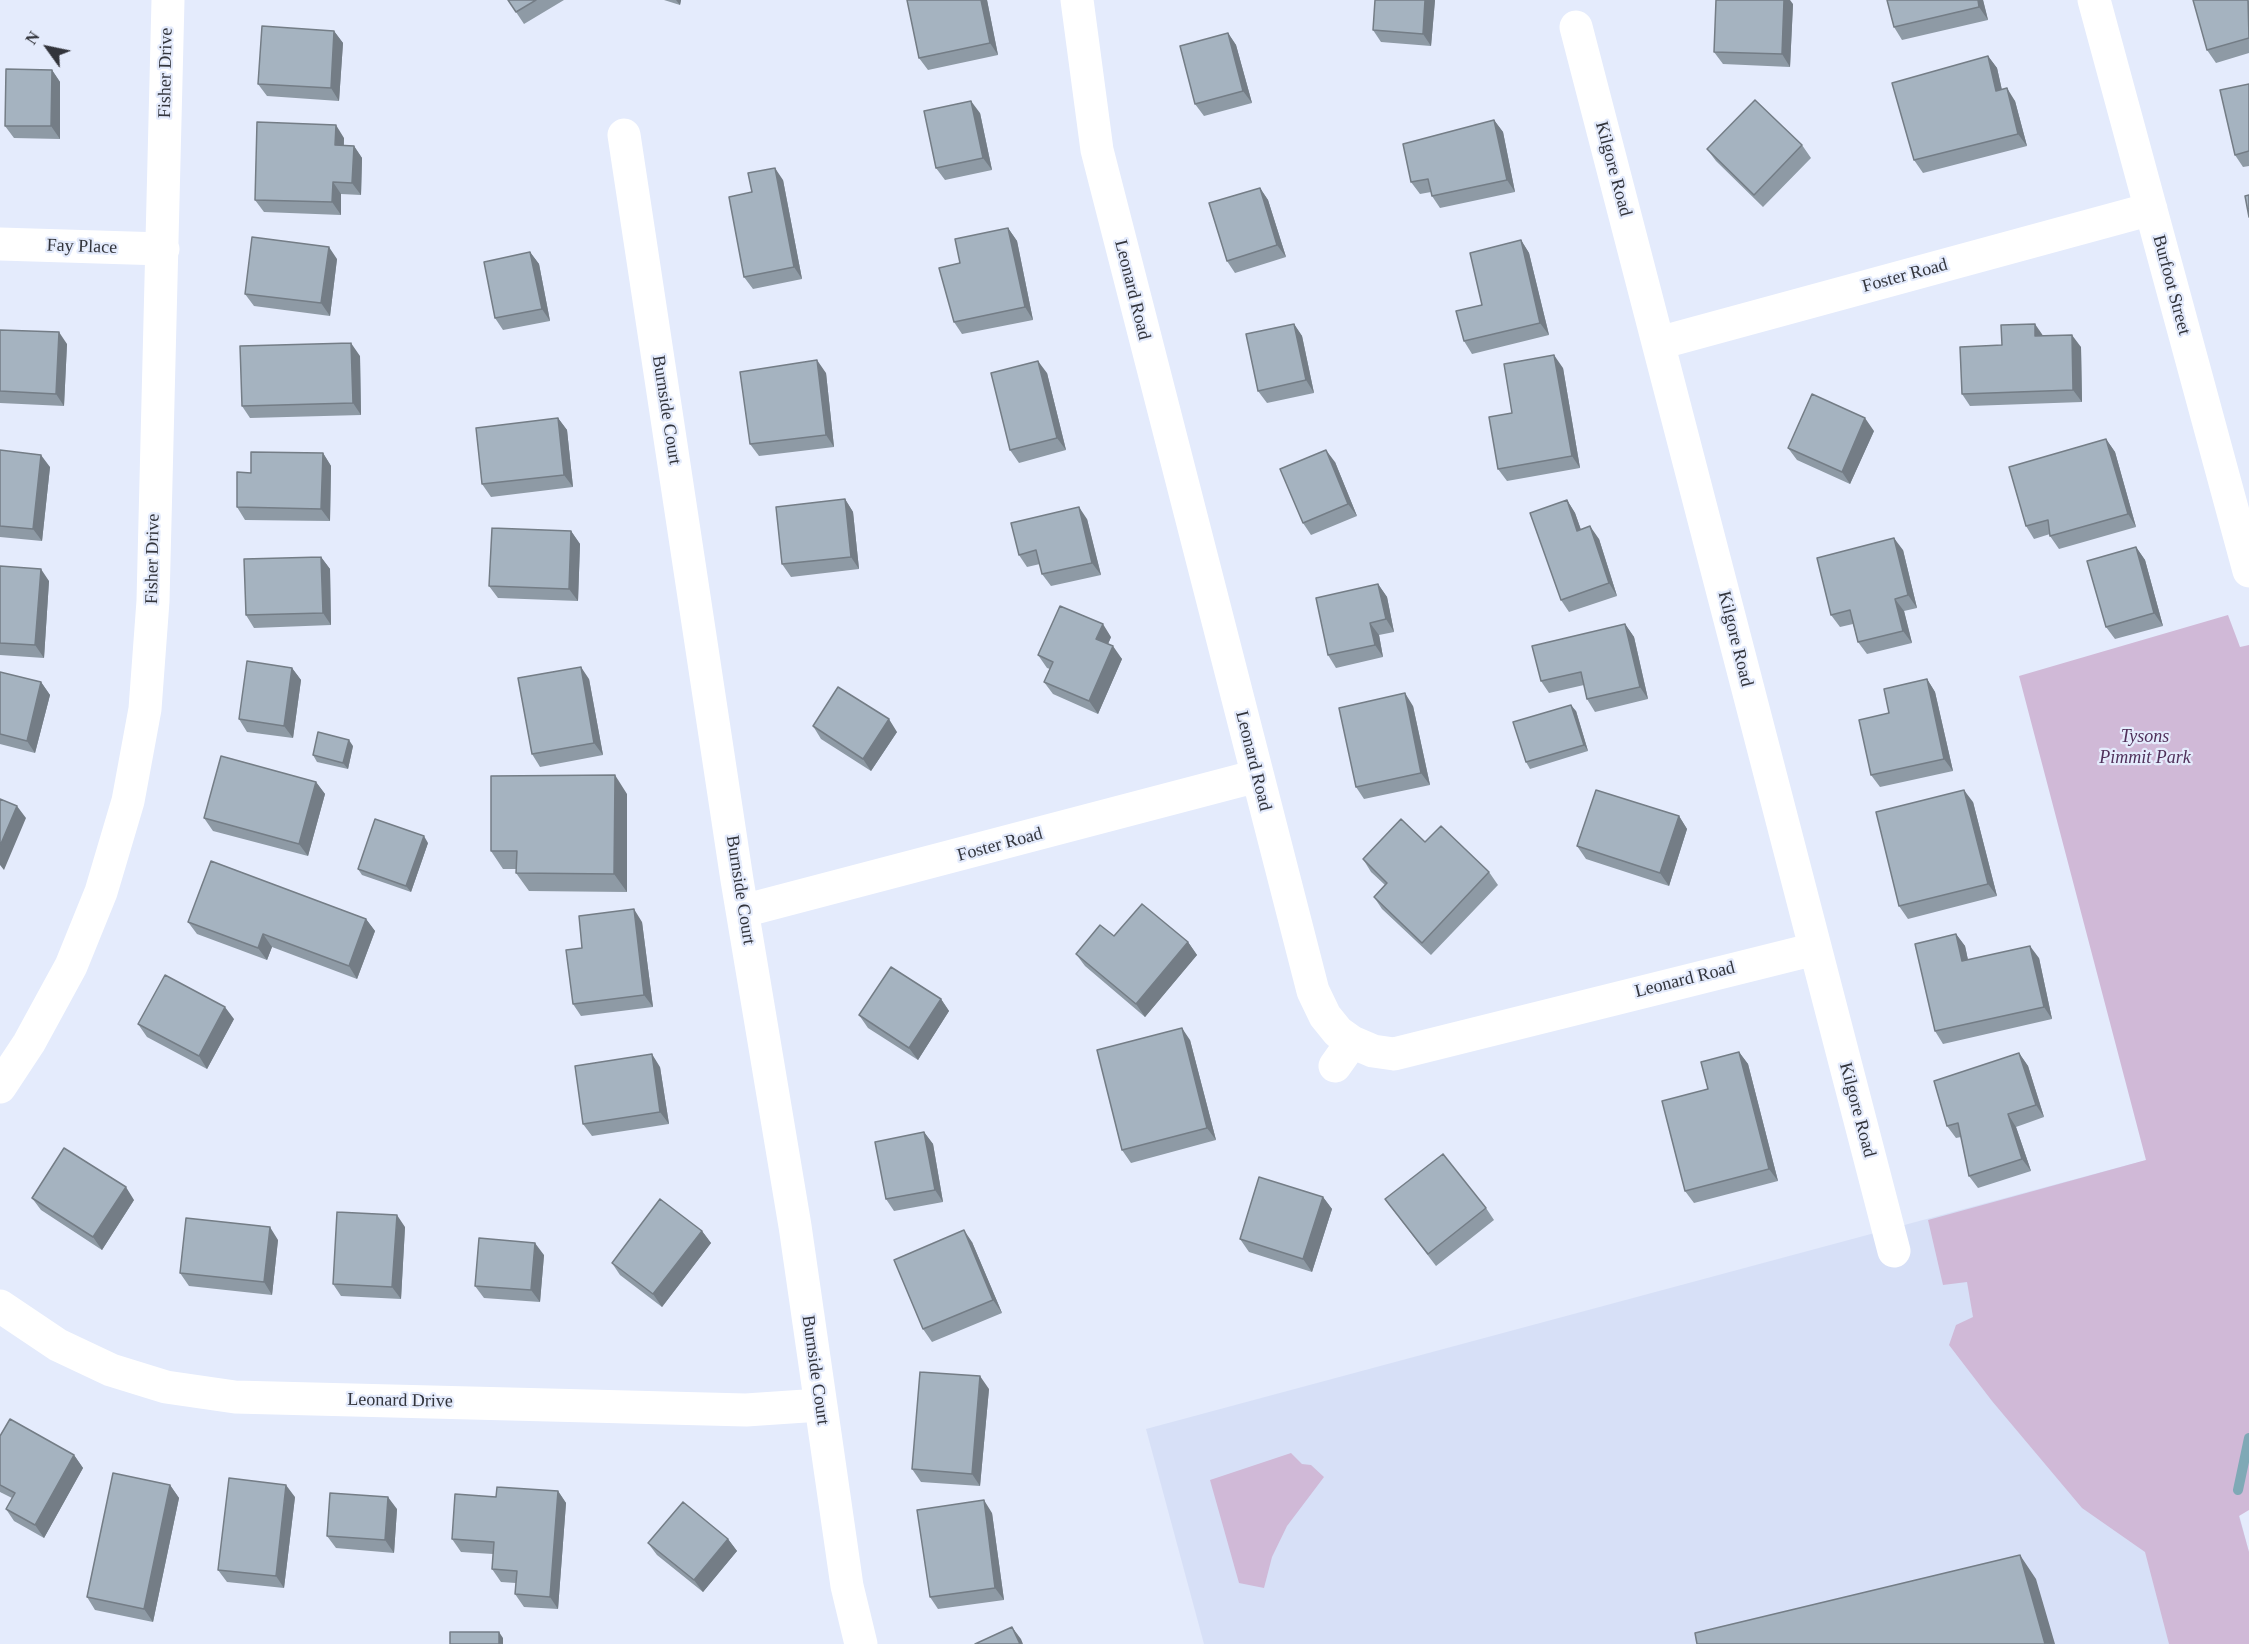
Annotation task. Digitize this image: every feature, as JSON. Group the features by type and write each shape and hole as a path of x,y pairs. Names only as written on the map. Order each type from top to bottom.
{"street":[{"name":"Fisher Drive","path":"0,1087 29,1043 71,966 101,892 130,790 146,709 153,601 154,459 163,249 168,0"},
{"name":"Leonard Road","path":"1077,0 1097,150 1313,991 1325,1016 1338,1032 1344,1054 1374,1051 1394,1054 1424,1048 1815,949"},
{"name":"Burfoot Street","path":"2094,0 2249,571"},
{"name":"Kilgore Road","path":"1576,27 1894,1251"},
{"name":"Burnside Court","path":"624,135 743,911 793,1214 847,1586 861,1644"},
{"name":"Foster Road","path":"1659,343 2151,209"},
{"name":"Fay Place","path":"0,244 163,249"},
{"name":"Foster Road","path":"743,911 1257,776"},
{"name":"Leonard Drive","path":"0,1306 58,1345 111,1370 166,1387 235,1397 746,1410 820,1405"}],"shaded area":[{"path":"2146,1160 2249,1552 2249,1644 1204,1644 1146,1429"}],"green space":[{"name":"Tysons Pimmit Park","path":"2228,615 2240,647 2249,645 2249,1510 2239,1516 2249,1552 2249,1644 2169,1644 2145,1552 2082,1508 1992,1401 1949,1345 1956,1325 1973,1317 1967,1282 1943,1285 1928,1220 2146,1160 2019,676"},
{"path":"1291,1453 1302,1464 1311,1465 1324,1477 1287,1526 1272,1557 1264,1588 1239,1583 1210,1480"}],"building":[{"path":"508,0 536,0 516,12"},
{"path":"907,0 981,0 990,43 919,58"},
{"path":"1375,0 1425,0 1423,34 1373,30"},
{"path":"1716,0 1784,0 1782,54 1714,52"},
{"path":"1887,0 1978,0 1979,7 1894,27"},
{"path":"2193,0 2248,0 2249,38 2207,50"},
{"path":"262,26 334,31 331,88 258,84"},
{"path":"1228,33 1243,91 1195,104 1180,46"},
{"path":"1988,56 1996,91 2007,88 2018,134 1914,160 1892,83"},
{"path":"6,69 52,70 51,126 5,126"},
{"path":"2249,84 2249,151 2235,155 2220,90"},
{"path":"1755,100 1802,145 1754,195 1707,149"},
{"path":"971,101 983,158 936,168 924,111"},
{"path":"1494,120 1507,180 1432,196 1428,179 1411,182 1403,144"},
{"path":"257,122 336,125 335,145 354,146 352,183 333,182 332,202 255,200"},
{"path":"775,168 794,267 744,277 729,197 752,192 748,173"},
{"path":"1260,188 1277,245 1227,261 1209,203"},
{"path":"2249,195 2249,217 2245,196"},
{"path":"1008,228 1025,307 954,322 939,268 960,263 955,239"},
{"path":"252,237 329,247 321,303 245,294"},
{"path":"1521,240 1540,323 1464,341 1456,311 1482,305 1470,253"},
{"path":"530,252 542,309 495,318 484,262"},
{"path":"1294,324 1306,380 1258,391 1246,334"},
{"path":"2035,324 2035,336 2072,335 2073,390 1962,394 1960,347 2002,345 2001,325"},
{"path":"0,330 59,332 56,394 0,391"},
{"path":"351,343 353,403 242,406 240,346"},
{"path":"1554,355 1572,456 1498,469 1489,417 1512,413 1504,364"},
{"path":"817,360 826,435 750,444 740,372"},
{"path":"1038,361 1057,438 1010,450 991,373"},
{"path":"1812,394 1865,418 1842,472 1788,448"},
{"path":"558,418 564,475 482,484 476,428"},
{"path":"2106,439 2128,514 2050,536 2048,520 2026,526 2009,467"},
{"path":"0,450 41,455 33,529 0,526"},
{"path":"1326,450 1348,504 1303,523 1280,469"},
{"path":"251,452 323,453 321,509 237,507 237,472 251,473"},
{"path":"845,499 851,557 782,564 776,507"},
{"path":"1567,500 1577,531 1590,526 1609,583 1561,600 1530,513"},
{"path":"1079,507 1092,563 1042,574 1036,550 1019,555 1011,523"},
{"path":"492,528 571,531 569,589 489,586"},
{"path":"1894,538 1908,595 1895,599 1903,631 1858,642 1850,610 1831,615 1817,558"},
{"path":"2136,547 2154,613 2106,627 2087,561"},
{"path":"321,557 323,613 246,615 244,559"},
{"path":"0,566 41,569 35,645 0,643"},
{"path":"1378,584 1386,619 1370,623 1375,645 1328,655 1316,598"},
{"path":"1060,606 1103,624 1096,639 1113,646 1089,701 1044,682 1053,662 1038,655"},
{"path":"1625,624 1640,687 1587,699 1581,672 1541,681 1532,646"},
{"path":"247,661 292,668 284,726 239,719"},
{"path":"581,667 594,743 532,754 518,678"},
{"path":"0,672 41,682 27,741 0,734"},
{"path":"1927,679 1944,759 1871,775 1859,720 1889,713 1884,689"},
{"path":"838,687 889,719 863,759 813,726"},
{"path":"1405,693 1421,773 1356,787 1339,708"},
{"path":"1571,705 1584,745 1526,762 1513,722"},
{"path":"318,732 349,740 343,763 313,755"},
{"path":"221,756 316,782 299,844 204,818"},
{"path":"615,775 614,874 516,873 517,851 491,851 491,776"},
{"path":"1596,790 1679,816 1660,873 1577,846"},
{"path":"1964,790 1988,884 1899,906 1876,812"},
{"path":"0,799 17,806 0,846"},
{"path":"375,819 424,836 406,886 358,869"},
{"path":"1401,819 1425,842 1441,826 1489,872 1422,943 1374,897 1387,883 1363,859"},
{"path":"211,861 366,919 349,966 263,934 258,948 188,922"},
{"path":"1142,904 1188,942 1136,1004 1076,954 1100,925 1114,936"},
{"path":"634,909 644,995 573,1004 566,950 582,948 579,916"},
{"path":"1956,934 1962,961 2030,946 2044,1007 1935,1031 1915,944"},
{"path":"891,967 941,999 909,1048 859,1015"},
{"path":"165,975 225,1007 199,1056 138,1024"},
{"path":"1182,1028 1207,1128 1122,1150 1097,1050"},
{"path":"1739,1052 1769,1169 1685,1191 1662,1101 1708,1089 1701,1062"},
{"path":"2019,1053 2036,1105 2008,1114 2022,1159 1969,1176 1958,1123 1947,1126 1934,1081"},
{"path":"652,1054 660,1112 583,1124 575,1066"},
{"path":"924,1132 935,1190 886,1199 875,1142"},
{"path":"64,1148 126,1187 93,1237 32,1198"},
{"path":"1443,1154 1486,1208 1428,1254 1385,1199"},
{"path":"1259,1177 1323,1197 1303,1259 1240,1239"},
{"path":"660,1199 702,1231 653,1294 612,1263"},
{"path":"337,1212 397,1215 392,1287 333,1284"},
{"path":"186,1218 270,1227 264,1282 180,1273"},
{"path":"964,1230 993,1300 923,1329 894,1260"},
{"path":"479,1238 535,1243 531,1290 475,1286"},
{"path":"920,1372 980,1376 972,1474 912,1469"},
{"path":"10,1419 74,1455 35,1525 6,1509 15,1493 0,1485 0,1436"},
{"path":"113,1473 170,1485 144,1609 87,1597"},
{"path":"229,1478 286,1485 276,1576 218,1570"},
{"path":"497,1487 558,1491 550,1597 515,1594 517,1571 492,1569 494,1542 452,1539 455,1494 496,1497"},
{"path":"330,1493 388,1497 385,1540 327,1536"},
{"path":"984,1500 995,1588 930,1597 917,1510"},
{"path":"683,1502 728,1539 694,1580 648,1543"},
{"path":"2020,1555 2045,1644 1697,1644 1695,1633"},
{"path":"1012,1627 1020,1644 975,1644"},
{"path":"450,1632 499,1632 499,1644 450,1644"}],"waterway":[{"path":"2238,1490 2249,1438"}]}
